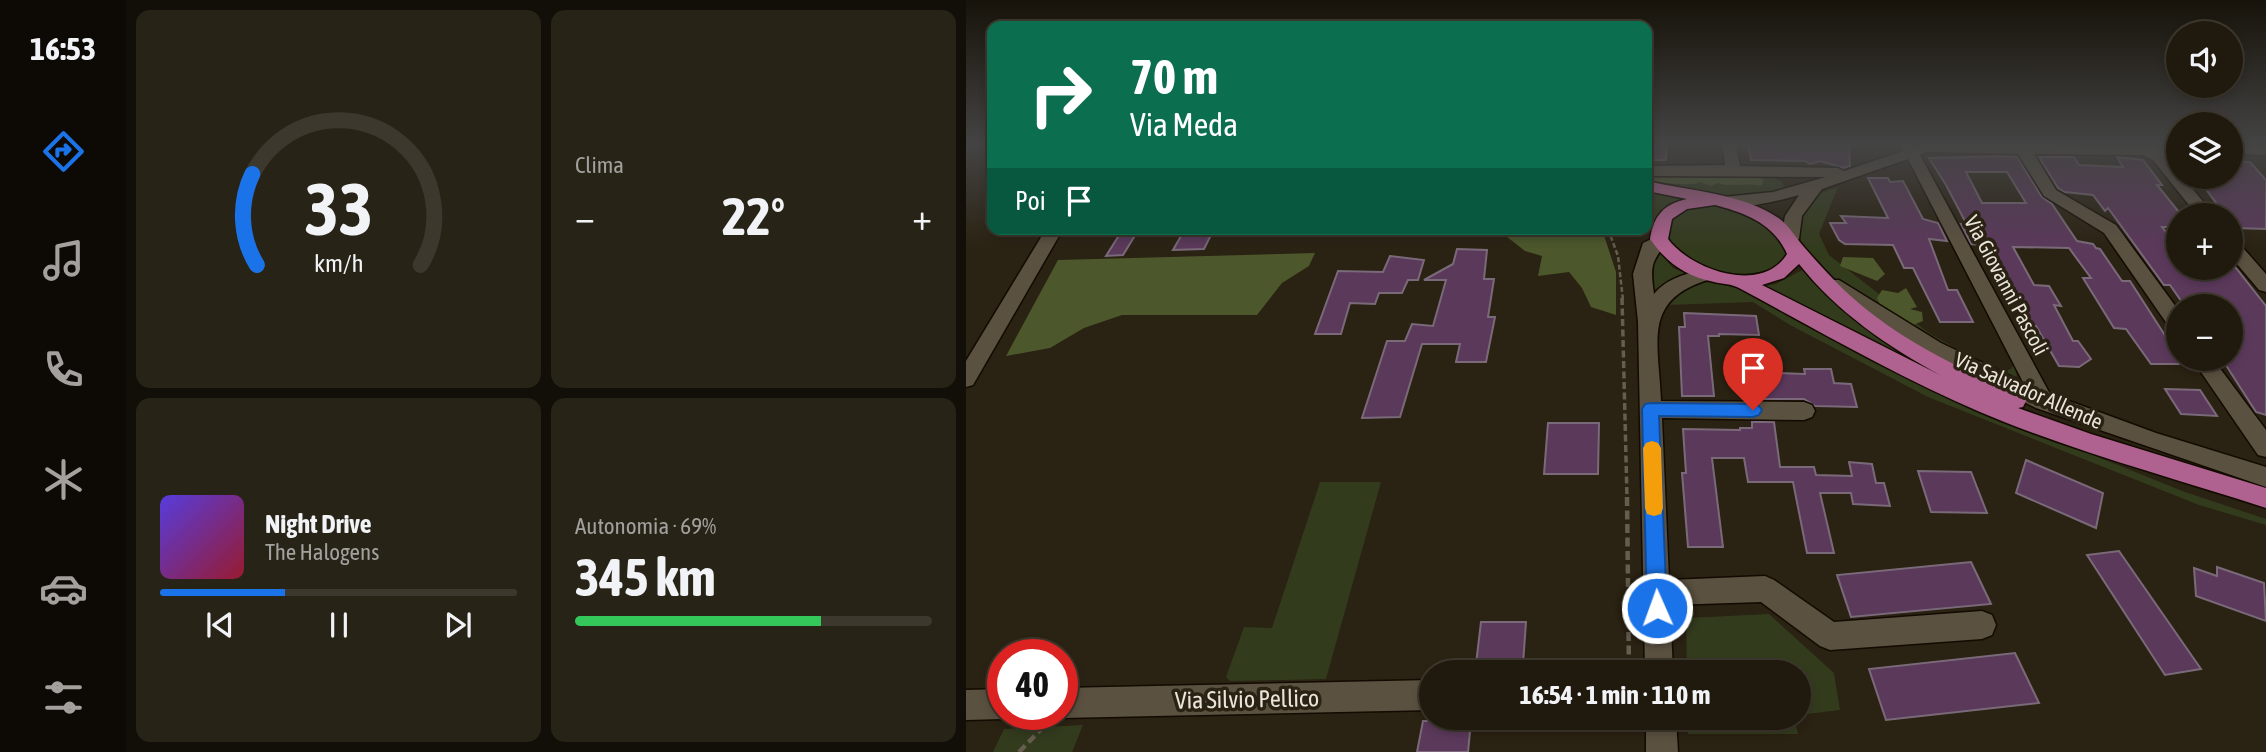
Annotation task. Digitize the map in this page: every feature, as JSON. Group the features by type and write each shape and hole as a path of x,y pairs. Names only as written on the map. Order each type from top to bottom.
{"main road":[{"path":"1652,187 1755,212 1792,243 1809,267 1857,312 1942,367 1994,393 2171,459 2262,483"},
{"path":"1717,201 1682,204 1671,209 1661,221 1655,236 1678,262 1705,275 1741,281 1846,338 1989,406 2164,469 2262,483"},
{"path":"1741,281 1786,269 1795,257 1792,243"}],"street":[{"path":"1784,195 1792,189 1787,179"},
{"path":"1717,201 1784,195 1834,179"},
{"name":"Via Giovanni Pascoli","path":"1924,179 2044,402"},
{"path":"2041,179 2050,193 2110,229 2166,308"},
{"path":"2176,179 2196,203"},
{"path":"1792,243 1790,222 1797,206 1816,186"},
{"path":"966,379 1051,235"},
{"path":"1655,236 1649,247 1642,274 1648,322 1659,660"},
{"path":"2243,259 2266,286"},
{"name":"Via Salvador Allende","path":"1809,267 1878,316 2044,402 2262,483"},
{"path":"1648,322 1658,299 1670,287 1705,275"},
{"path":"2211,371 2266,448"},
{"path":"1651,409 1804,411"},
{"path":"1657,593 1765,589 1830,636 1982,625"},
{"name":"Via Silvio Pellico","path":"1078,703 1419,695"},
{"path":"966,705 987,704"},
{"path":"1661,730 1662,752"}],"path":[{"path":"1610,235 1618,256 1625,323 1629,660"},
{"path":"1018,752 1041,730"}],"green space":[{"path":"1652,179 1776,179 1784,186 1774,193 1758,197 1697,193 1652,185"},
{"path":"1652,179 1764,180 1761,186 1717,183 1711,186 1700,182 1652,182"},
{"path":"1838,187 1819,234 1829,255 1929,333 1990,368 2003,371 2011,369 2014,364 2017,376 2012,380 1971,363 1838,282 1816,265 1801,244 1796,231 1796,221 1818,194"},
{"path":"1652,191 1685,198 1666,206 1652,227"},
{"path":"1708,206 1734,209 1763,224 1789,251 1787,259 1764,271 1740,274 1715,270 1693,261 1677,249 1668,235 1668,222 1681,210"},
{"path":"1505,235 1604,235 1616,272 1616,315 1591,307 1582,288 1569,272 1538,276 1542,256 1525,251"},
{"path":"1655,247 1673,268 1687,274 1650,292"},
{"path":"1315,253 1309,266 1282,283 1257,315 1122,315 1084,328 1050,348 1006,356 1058,260"},
{"path":"1843,257 1873,258 1885,274 1877,281 1840,266"},
{"path":"1804,269 1915,361 1911,362 1764,286 1776,284"},
{"path":"1702,282 1719,283 1742,290 2028,429 2185,492 2266,519 2266,525 2199,505 1928,397 1790,325 1753,302 1667,305 1672,293"},
{"path":"1906,288 1917,307 1910,309 1922,312 1923,321 1913,325 1892,315 1883,308 1877,298 1882,290 1898,293"},
{"path":"1320,482 1381,482 1326,679 1230,681 1226,677 1244,627 1272,628"},
{"path":"1769,614 1834,673 1840,710 1811,714 1811,660 1687,660 1686,618"},
{"path":"1078,725 1083,725 1072,752 993,752 1004,730 1078,730"},
{"path":"1688,730 1797,730 1798,734 1688,734"}],"building":[{"path":"1869,179 1903,181 1923,219 1938,223 1947,241 1929,239 1948,290 1957,290 1973,322 1940,322 1913,268 1904,268 1893,245 1845,244 1839,240 1830,223 1846,223 1841,216 1888,218"},
{"path":"1942,179 1970,179 1982,203 2026,203 2011,179 2031,179 2077,241 2093,244 2100,249 2122,281 2130,281 2166,337 2166,364 2151,364 2126,329 2114,328 2083,278 2091,278 2069,248 2013,247 2034,285 2049,286 2061,306 2054,305 2073,341 2078,341 2091,359 2079,367 2059,366 2036,326 2028,326 2003,275 1995,275 1980,245 1971,244 1961,224 1967,225"},
{"path":"2053,179 2158,179 2162,185 2157,185 2172,203 2166,203 2166,227 2162,227 2166,232 2166,280 2243,280 2243,277 2266,306 2266,415 2256,412 2230,371 2243,371 2243,294 2176,294 2170,285 2164,285 2108,208 2105,211 2093,195 2065,192 2058,188"},
{"path":"2243,179 2265,179 2266,229 2243,228 2243,203 2216,203 2206,189 2243,189"},
{"path":"1119,235 1135,235 1123,255 1106,256"},
{"path":"1182,235 1211,235 1204,249 1173,250"},
{"path":"1457,249 1487,250 1484,279 1494,279 1488,317 1495,317 1486,362 1456,362 1460,344 1422,344 1400,417 1362,418 1387,341 1405,341 1412,324 1433,326 1446,280 1424,280 1453,264"},
{"path":"1390,256 1424,260 1418,280 1408,280 1402,293 1379,293 1375,304 1350,303 1341,334 1315,334 1338,271 1383,272"},
{"path":"1684,313 1756,316 1759,335 1708,336 1714,396 1682,396 1679,327 1685,327"},
{"path":"1804,369 1831,369 1834,383 1851,384 1857,407 1815,406 1804,399 1749,399 1746,372 1805,374"},
{"path":"2165,389 2200,390 2217,416 2181,414"},
{"path":"1752,422 1774,422 1780,467 1814,467 1816,475 1852,476 1849,462 1872,464 1876,483 1884,483 1890,506 1853,504 1851,493 1820,493 1834,553 1807,553 1793,482 1748,482 1744,458 1712,458 1723,547 1688,547 1682,473 1686,473 1683,429 1740,430 1752,428"},
{"path":"1548,423 1599,423 1598,474 1544,474"},
{"path":"2026,460 2103,493 2096,528 2016,493"},
{"path":"1918,471 1971,472 1987,513 1931,512"},
{"path":"2119,551 2201,669 2165,675 2087,555"},
{"path":"1971,562 1991,604 1851,617 1837,575"},
{"path":"2217,567 2264,583 2266,621 2196,596 2194,568 2217,576"},
{"path":"1481,622 1526,622 1523,660 1476,660"},
{"path":"2015,653 2039,703 1886,720 1869,669"},
{"path":"1421,730 1470,730 1468,752 1417,752"}],"slow traffic":[{"path":"1652,448 1654,508"}],"route":[{"path":"1657,608 1651,409 1753,410"}]}
